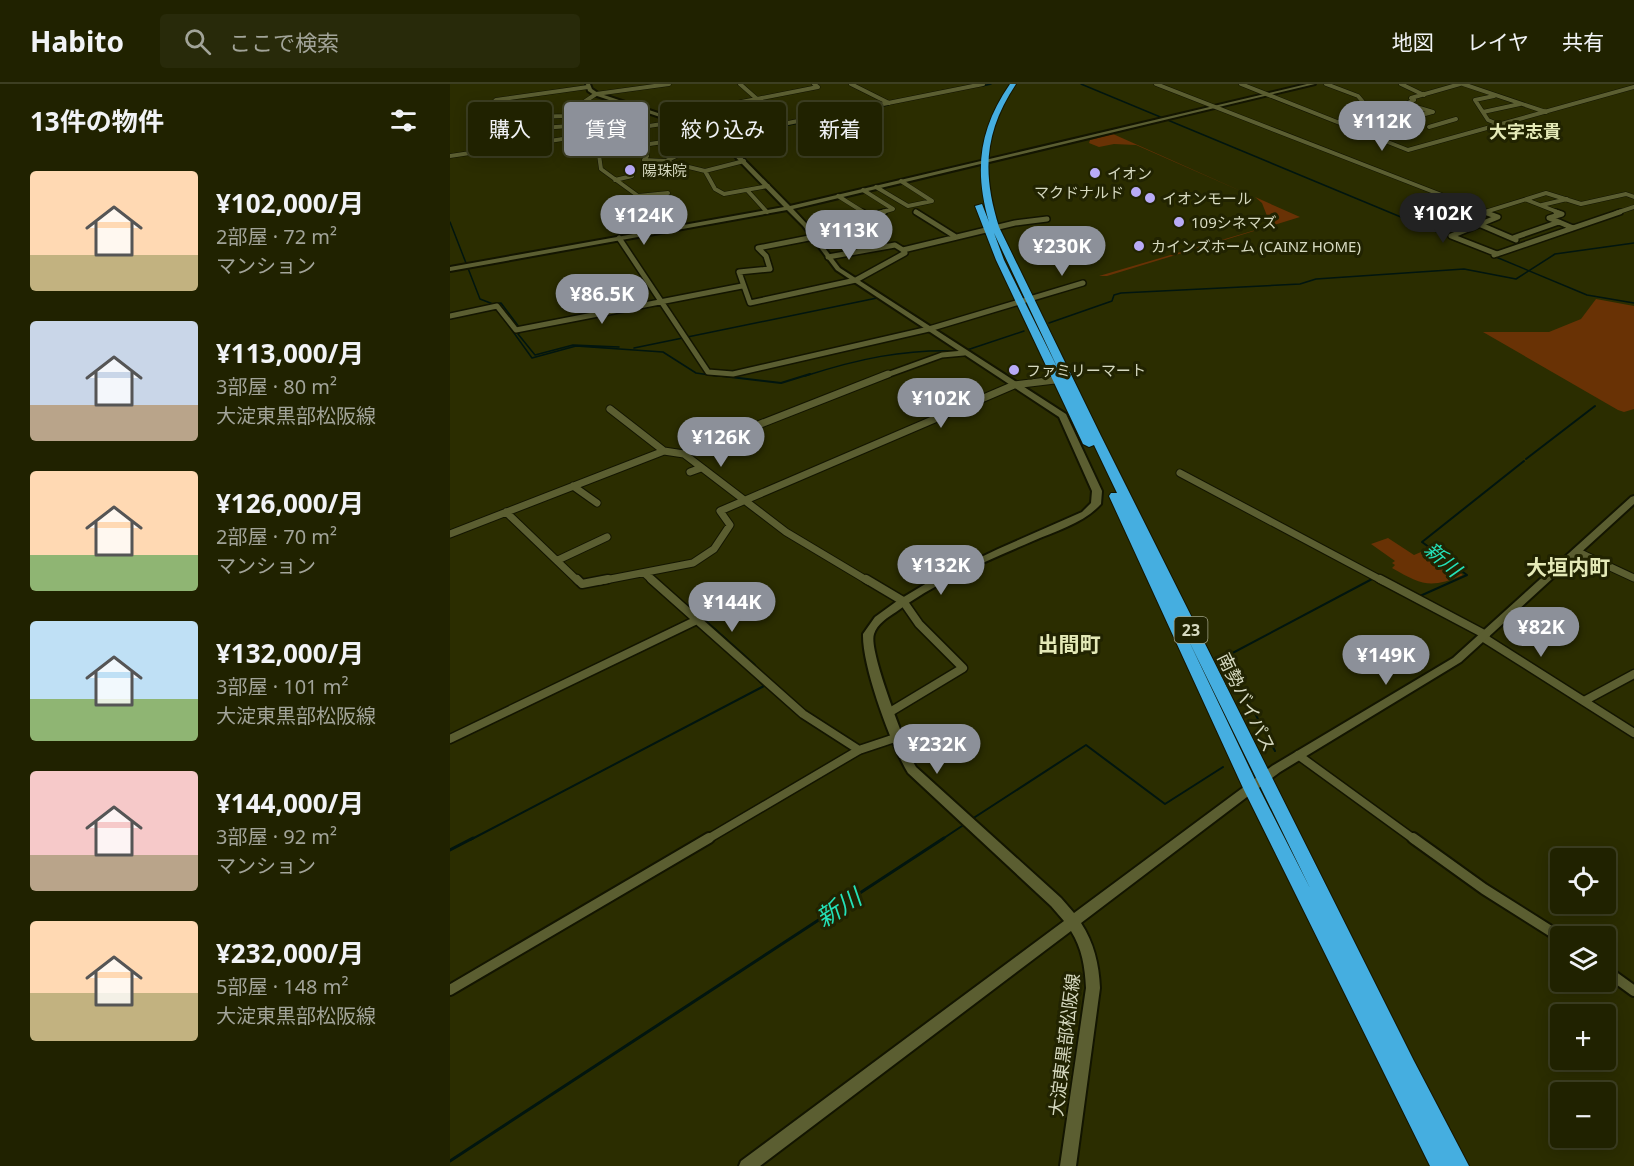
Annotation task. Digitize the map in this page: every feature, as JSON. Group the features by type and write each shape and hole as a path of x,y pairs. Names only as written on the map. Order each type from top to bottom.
{"highway":[{"name":"南勢バイパス","path":"1008,84 985,122 979,163 991,228 1063,380 1459,1166"},
{"name":"南勢バイパス","path":"979,163 991,122 1013,84"},
{"name":"南勢バイパス","path":"1063,380 1251,788 1441,1166"}],"street":[{"path":"552,116 563,116 596,94 669,84"},
{"path":"740,84 757,99"},
{"path":"741,102 818,87 814,84"},
{"path":"851,84 889,103"},
{"path":"786,122 984,84"},
{"path":"1156,84 1499,219 1451,236 1495,255 1634,207"},
{"path":"1241,84 1408,150 1634,87"},
{"path":"450,268 788,208 1314,84"},
{"path":"1326,84 1358,96 1373,114 1339,122"},
{"path":"1401,84 1424,95"},
{"path":"1364,132 1433,112 1406,104 1413,100 1411,98 1461,84 1546,112"},
{"path":"494,102 588,86"},
{"name":"大淀東黒部松阪線","path":"588,86 596,94 619,102"},
{"path":"1496,96 1475,100 1488,120 1500,125"},
{"path":"1483,112 1521,104"},
{"path":"1429,127 1456,119"},
{"path":"450,156 468,153"},
{"path":"598,156 600,168 638,196 660,208 660,220 665,230"},
{"path":"646,156 644,160 666,161 705,171 744,162"},
{"path":"666,161 676,156"},
{"name":"大淀東黒部松阪線","path":"738,156 814,237 838,269 962,352 1057,410 1063,416 1097,491 1096,504 1085,514 911,594 877,618 867,635 870,658 912,770 1073,921 1087,945 1093,975 1068,1166"},
{"path":"705,171 715,189 724,194 768,186"},
{"path":"615,180 632,176"},
{"path":"901,181 932,200 908,206"},
{"path":"876,187 956,237"},
{"path":"747,190 767,212"},
{"path":"863,190 893,209 869,216"},
{"path":"638,196 668,193"},
{"path":"1485,212 1549,193 1581,204 1626,194 1634,197"},
{"path":"838,196 875,220"},
{"path":"1542,205 1567,199"},
{"path":"1526,200 1562,214 1549,218 1573,228"},
{"path":"828,257 895,245 903,250 991,228 1047,219"},
{"path":"1513,238 1559,222"},
{"path":"1481,225 1526,244"},
{"path":"814,237 758,248 766,256 770,270 739,272 742,286 750,303 856,280 905,253 903,250"},
{"path":"619,238 706,371 734,374 929,329 1083,283"},
{"path":"450,316 493,306 500,308 521,329 742,286"},
{"path":"684,454 871,380 942,355 962,352"},
{"path":"506,512 582,584 693,562 714,549 729,525 720,511 1014,385 1063,380"},
{"path":"610,409 664,450 684,454 786,532 903,601 919,624 963,668 901,708 890,712"},
{"path":"450,534 664,450"},
{"path":"690,472 701,468"},
{"path":"1180,473 1485,636 1634,733"},
{"path":"573,486 597,503"},
{"path":"747,1166 1264,778 1298,755 1457,660 1634,499"},
{"path":"558,560 607,537"},
{"path":"1578,552 1634,578"},
{"path":"644,573 803,714 859,750"},
{"path":"450,739 697,621"},
{"path":"1584,701 1634,674"},
{"path":"450,990 859,750 898,737"},
{"path":"1298,755 1484,889 1550,931"},
{"path":"1616,978 1634,991"}],"shaded area":[{"path":"1113,134 1252,196 1136,145 1114,144 1099,147 1089,143 1090,140"},
{"path":"1255,197 1300,217 1107,276 1099,276 1259,229 1269,221 1262,203"},
{"path":"1596,299 1634,306 1634,409 1624,412 1618,410 1483,332 1549,332 1581,319"},
{"path":"1388,538 1414,555 1428,549 1463,575 1434,583 1411,578 1392,568 1395,565 1392,563 1395,561 1371,544"}],"waterway":[{"path":"982,86 991,84"},
{"path":"1081,84 1449,237"},
{"path":"786,126 888,105"},
{"path":"450,222 480,299 493,304"},
{"path":"1529,271 1555,254 1634,243"},
{"path":"1496,257 1529,271"},
{"path":"1049,323 1112,301 1114,295 1121,293 1300,284 1316,279 1464,269 1516,279 1529,271"},
{"path":"1529,271 1587,295 1634,303"},
{"path":"634,348 877,298"},
{"path":"493,304 501,303 522,331 518,334 535,355 573,345 619,347"},
{"path":"493,304 532,358 576,346 663,352 696,373 717,376"},
{"path":"964,351 1024,331"},
{"path":"805,376 881,356 959,351"},
{"path":"705,374 781,383 810,374"},
{"name":"新川","path":"1526,459 1595,406"},
{"name":"新川","path":"1420,596 1467,575 1422,542 1524,461"},
{"name":"新川","path":"1275,751 1225,657 1374,578"},
{"path":"688,605 755,665 753,667"},
{"path":"470,840 764,686 748,669"},
{"name":"新川","path":"972,819 1086,745 1165,804 1223,767"},
{"name":"新川","path":"944,838 965,824"},
{"path":"450,850 473,838"},
{"name":"新川","path":"450,1161 944,838"}],"place":[{"name":"陽珠院","path":"630,170"},
{"name":"イオン","path":"1095,173"},
{"name":"マクドナルド","path":"1136,192"},
{"name":"イオンモール","path":"1150,198"},
{"name":"109シネマズ","path":"1179,222"},
{"name":"カインズホーム (CAINZ HOME)","path":"1139,246"},
{"name":"ファミリーマート","path":"1014,370"}],"district":[{"name":"大字志貴","path":"1525,131"},
{"name":"大垣内町","path":"1568,567"},
{"name":"出間町","path":"1069,644"}]}
